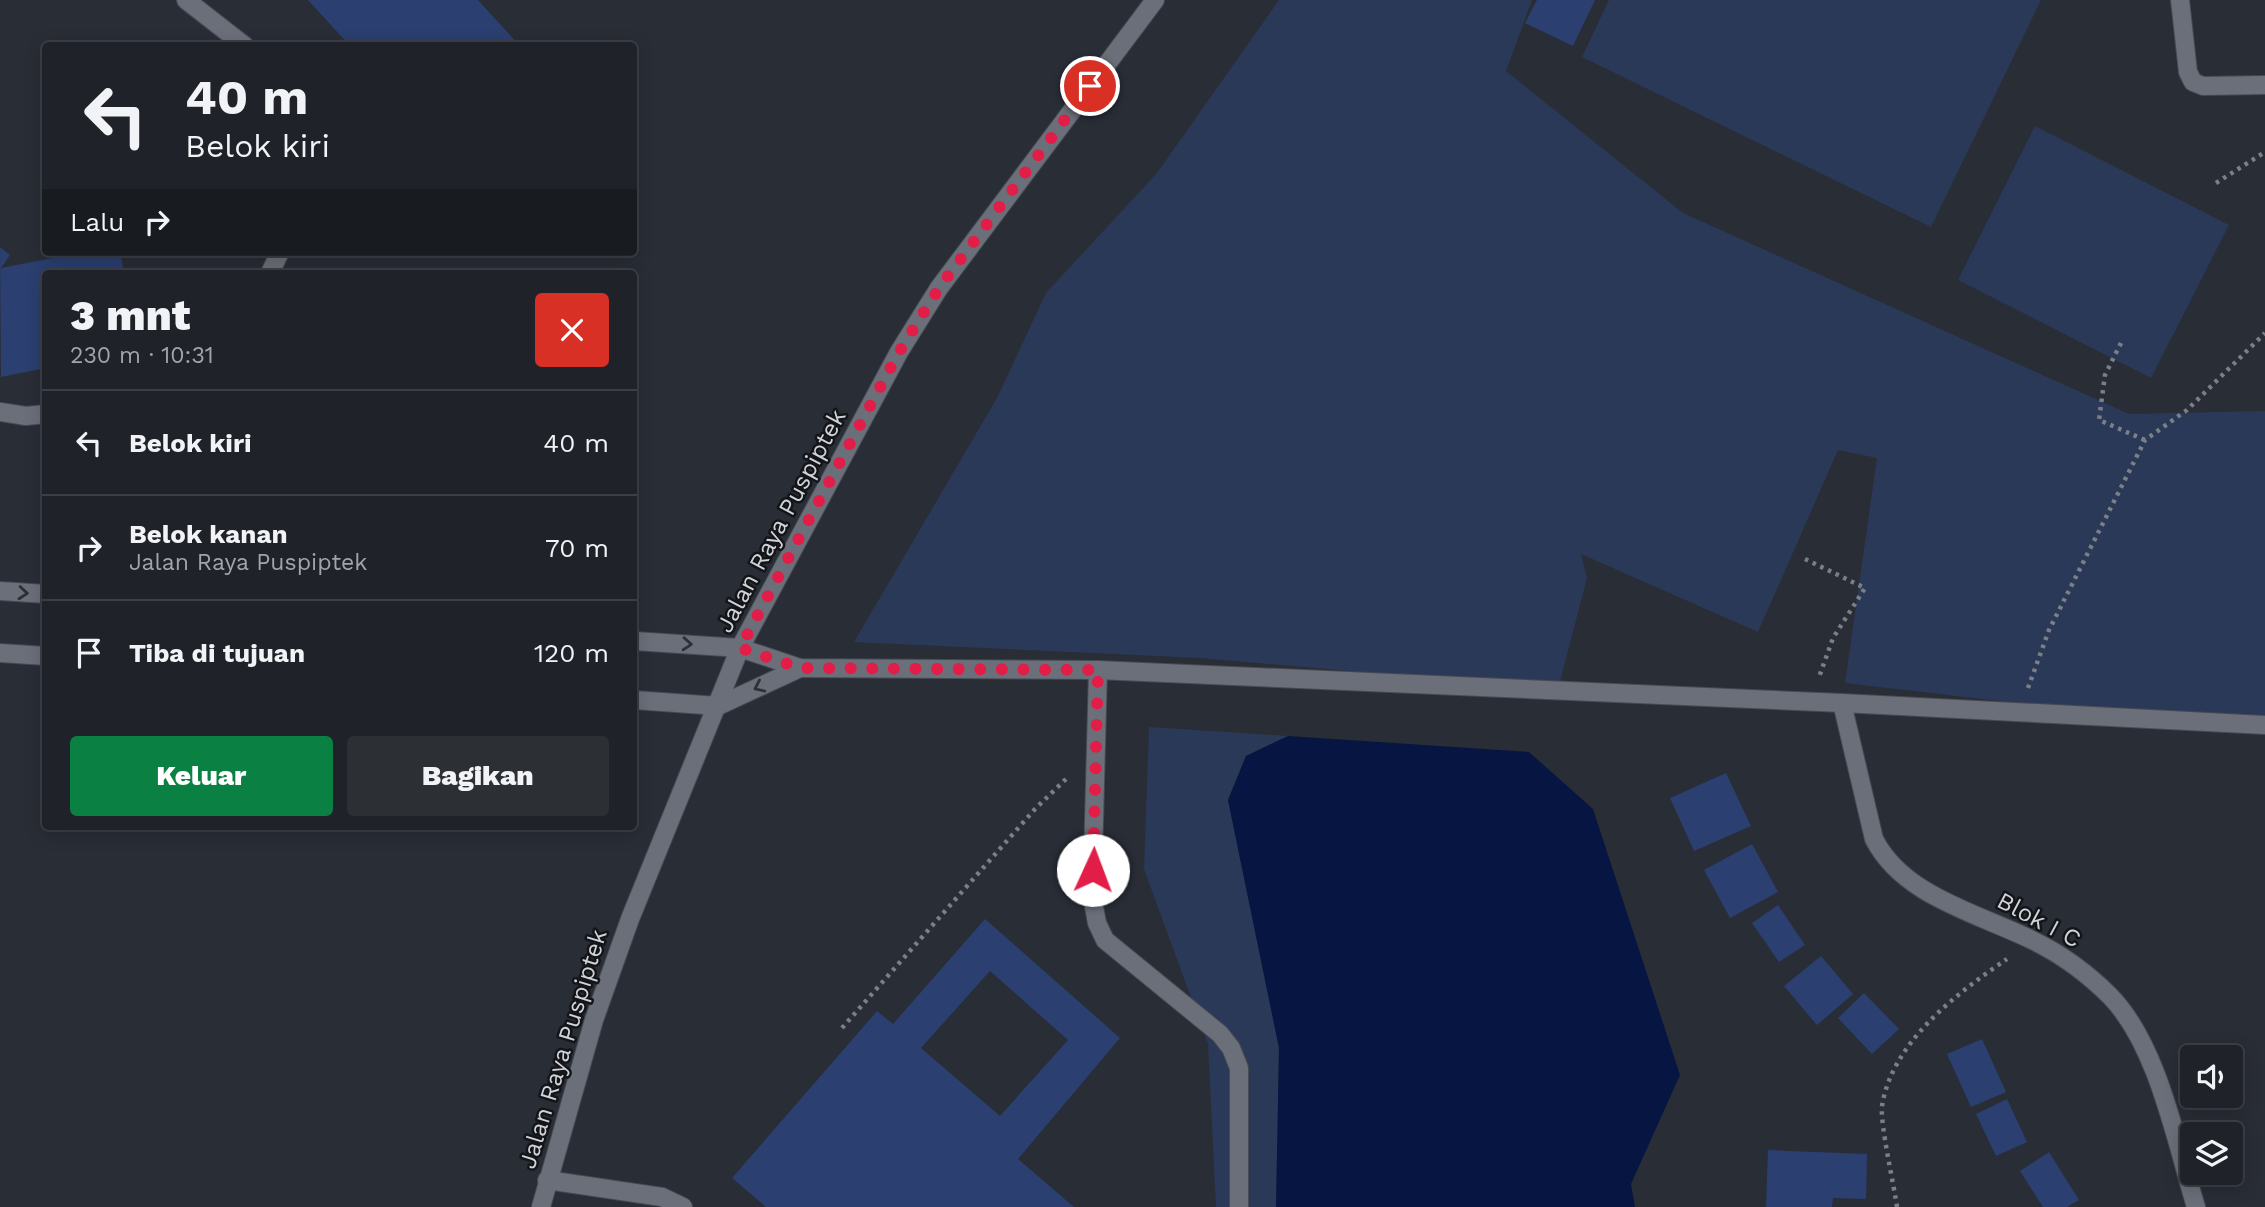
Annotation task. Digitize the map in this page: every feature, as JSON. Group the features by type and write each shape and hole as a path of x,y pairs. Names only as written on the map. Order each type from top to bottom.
{"street":[{"path":"186,0 240,42"},
{"name":"Jalan Raya Puspiptek","path":"541,1207 594,1020 630,919 740,648 899,352 939,288 1156,0"},
{"path":"2180,0 2188,72 2193,82 2203,86 2265,85"},
{"path":"0,412 26,416 42,414"},
{"path":"0,591 42,594"},
{"path":"637,641 740,648 800,668 1098,670 1811,701 2265,725"},
{"path":"0,653 42,656"},
{"path":"637,700 718,706 800,668"},
{"path":"1098,670 1092,896 1097,923 1105,940 1220,1034 1231,1048 1239,1068 1239,1207"},
{"name":"Blok I C","path":"1842,703 1874,839 1884,860 1923,890 2034,941 2075,965 2112,997 2137,1035 2157,1079 2196,1207"},
{"path":"547,1180 662,1197 682,1207"}],"path":[{"path":"2216,183 2265,152"},
{"path":"2033,712 2028,687 2049,630 2145,440 2187,410 2265,333"},
{"path":"2121,343 2105,375 2099,421 2145,440"},
{"path":"1805,559 1865,588 1833,638 1811,701"},
{"path":"842,1028 1035,808 1072,774 1096,763"},
{"path":"1897,1207 1882,1107 1898,1061 1955,997 2034,941"}],"shaded area":[{"path":"1279,0 1532,0 1506,71 1683,213 2129,414 2265,411 2265,732 1845,683 1877,458 1838,450 1758,632 1581,554 1587,578 1558,689 1200,658 854,642 997,398 1046,293 1157,173"},
{"path":"1609,0 2041,0 1931,227 1582,57"},
{"path":"2035,126 2229,225 2151,378 1958,280"},
{"path":"1149,727 1288,736 1246,756 1228,800 1279,1048 1276,1207 1216,1207 1208,1044 1144,869"},
{"path":"1288,736 1529,752 1593,809 1680,1075 1631,1184 1635,1207 1276,1207 1279,1048 1228,800 1246,756"}],"building":[{"path":"308,0 478,0 516,42 346,42"},
{"path":"1537,0 1595,0 1573,46 1525,23"},
{"path":"0,247 10,255 1,268 63,256 121,256 123,270 42,270 42,369 1,377"},
{"path":"1726,773 1751,826 1694,851 1670,798"},
{"path":"1752,844 1778,892 1730,918 1704,870"},
{"path":"1778,905 1805,945 1779,962 1752,923"},
{"path":"985,919 1120,1038 1018,1159 1074,1207 766,1207 732,1178 877,1011 893,1024","holes":["990,971 1068,1040 1000,1116 921,1048"]},
{"path":"1821,956 1853,994 1817,1025 1784,986"},
{"path":"1864,993 1899,1029 1872,1054 1838,1018"},
{"path":"1982,1039 2006,1092 1971,1107 1947,1054"},
{"path":"2007,1099 2027,1142 1996,1156 1976,1114"},
{"path":"1768,1150 1867,1154 1866,1199 1833,1198 1832,1207 1766,1207"},
{"path":"2049,1152 2079,1200 2067,1207 2043,1207 2020,1171"}],"route":[{"path":"1090,86 939,288 899,352 740,648 800,668 858,666 1098,670 1093,870"}]}
